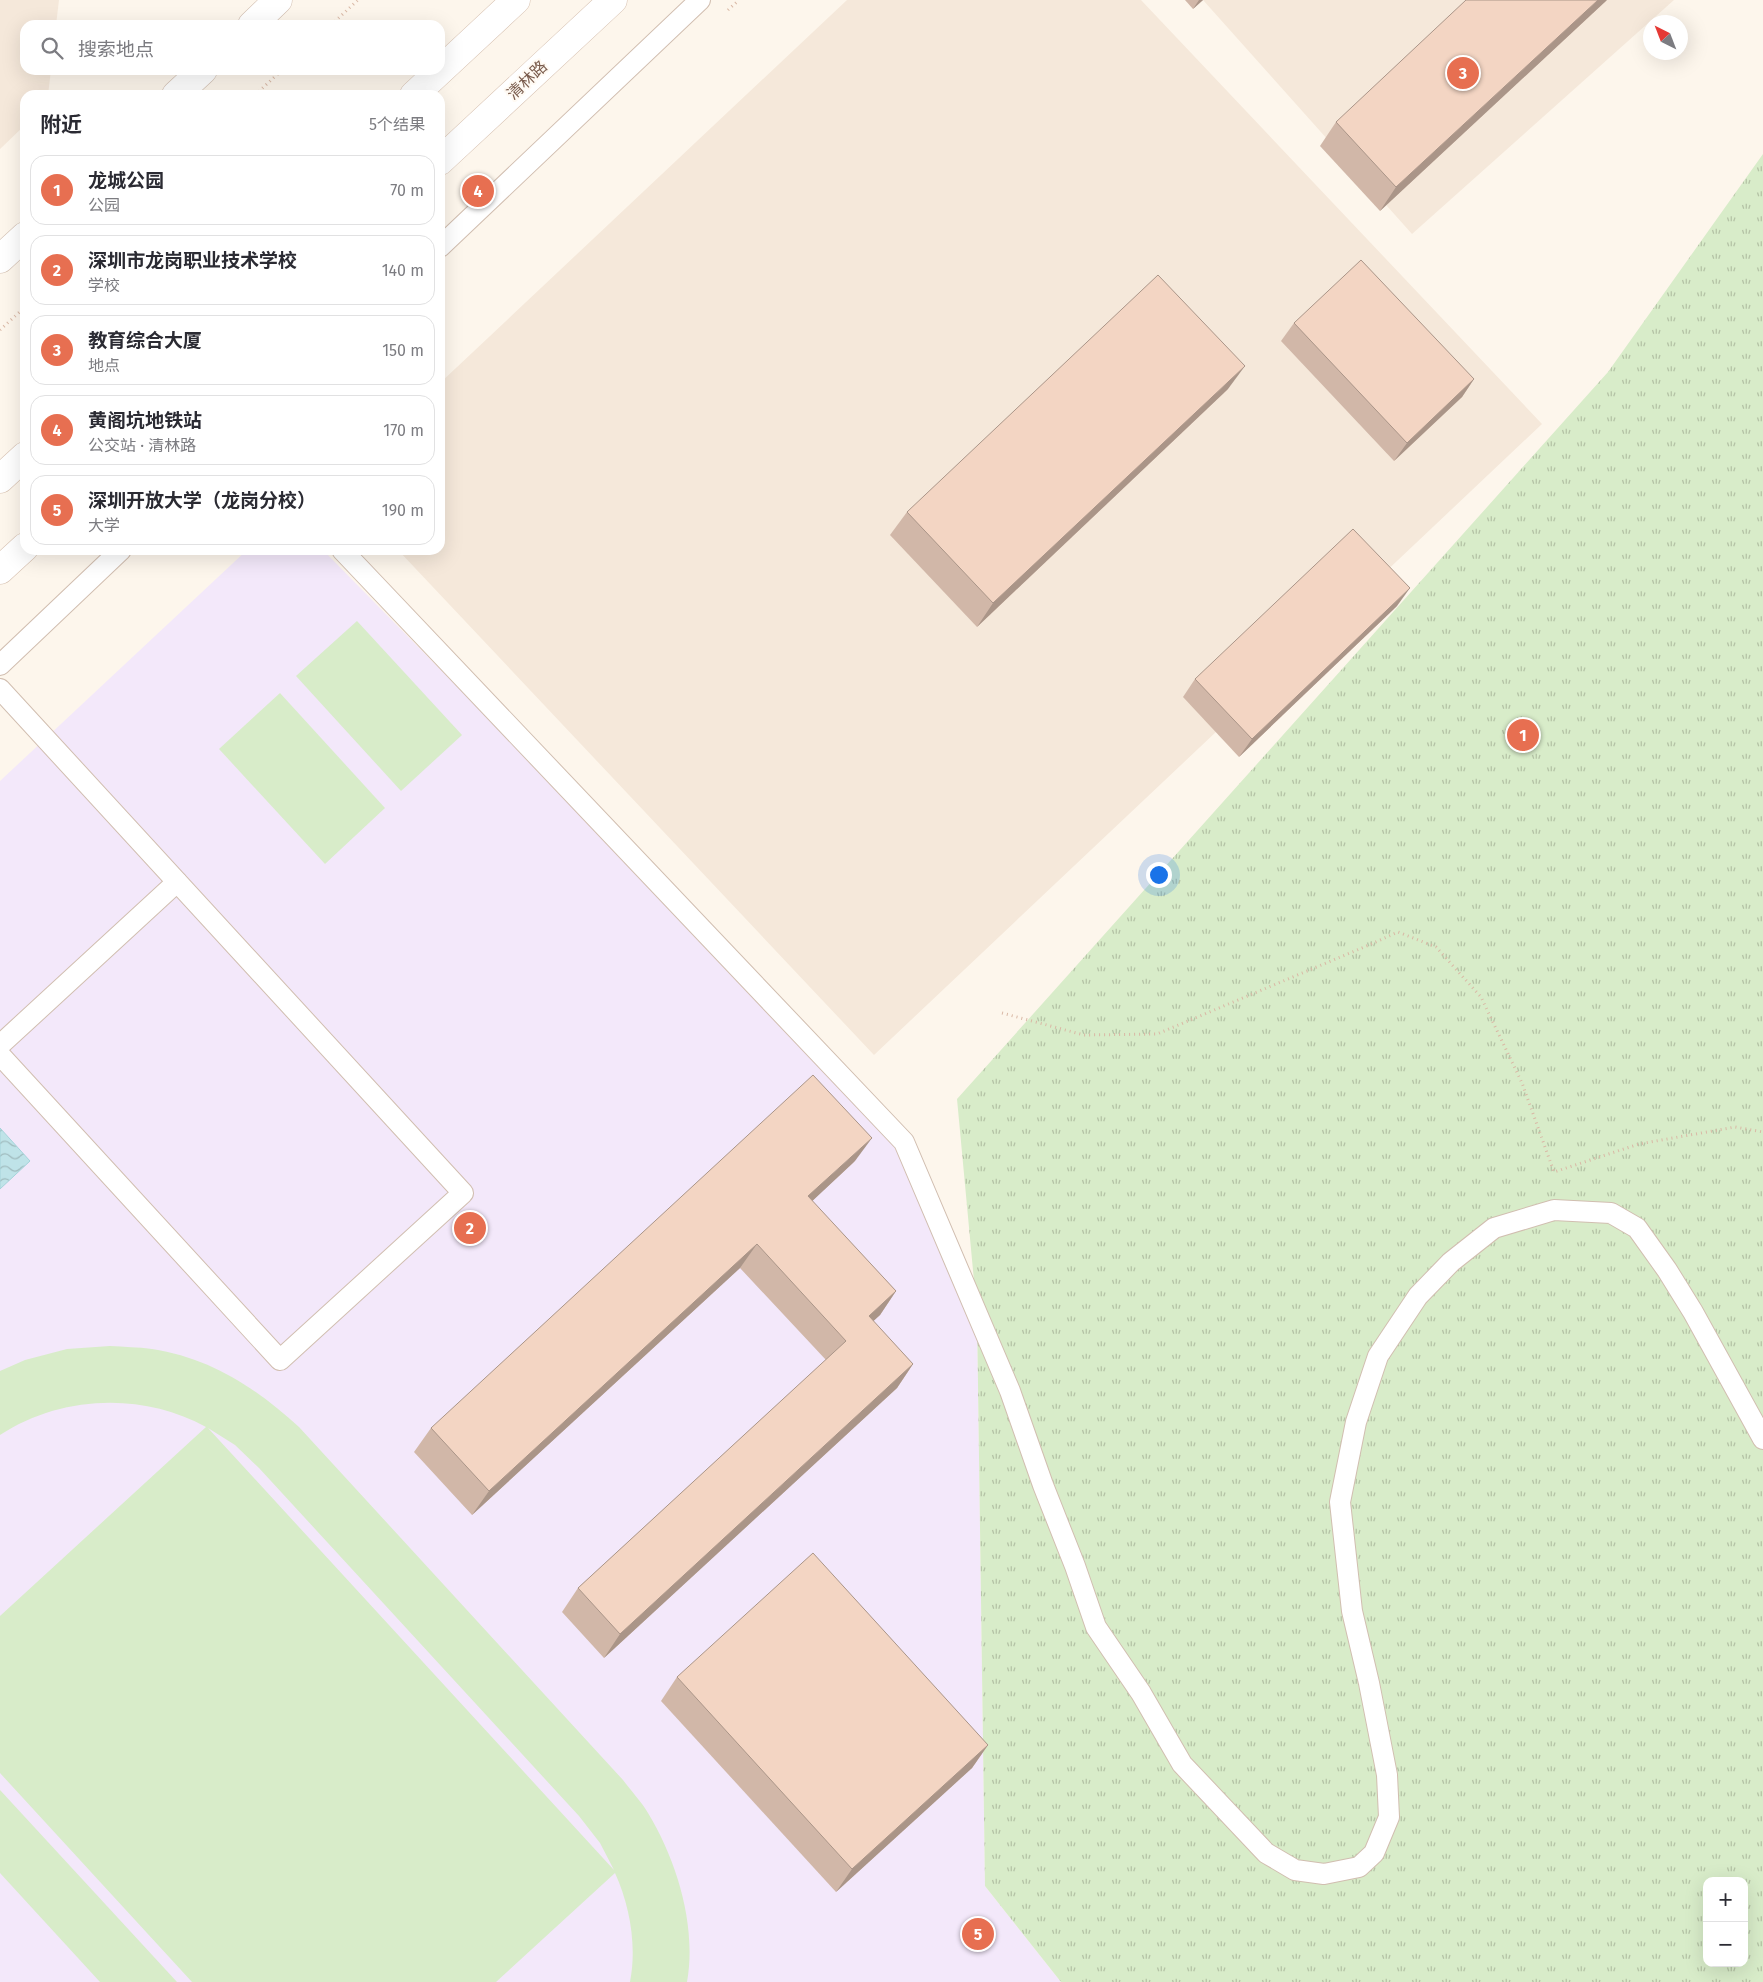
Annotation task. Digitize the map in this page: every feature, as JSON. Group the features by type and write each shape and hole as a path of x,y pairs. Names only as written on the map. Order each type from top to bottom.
{"main road":[{"path":"257,20 278,0"},
{"path":"445,66 516,0"},
{"name":"清林路","path":"445,156 613,0"},
{"path":"181,90 198,75"},
{"path":"419,90 435,75"},
{"path":"0,260 20,241"},
{"path":"0,479 20,461"},
{"path":"0,570 20,552"}],"lane":[{"path":"445,242 700,0"},
{"path":"0,665 116,555"},
{"path":"347,555 904,1142 1010,1391 1096,1627 1141,1693 1182,1764 1266,1853 1294,1870 1324,1874 1359,1867 1374,1853 1390,1817 1387,1775 1369,1683 1352,1611 1340,1502 1356,1422 1378,1356 1418,1296 1451,1262 1494,1228 1554,1210 1611,1213 1637,1228 1668,1270 1763,1439"},
{"path":"0,689 463,1192 280,1360 0,1056"},
{"path":"0,1045 177,882"}],"path":[{"path":"336,20 358,0"},
{"path":"260,90 277,75"},
{"path":"0,330 20,312"},
{"path":"1002,1013 1084,1035 1157,1034 1398,932 1436,947 1482,997 1522,1084 1554,1172 1639,1144 1735,1127 1763,1132"}],"shaded area":[{"path":"0,0 59,0 57,20 20,20 20,75 50,75 49,90 20,90 20,130 0,149"},
{"path":"847,0 1141,0 1542,424 874,1055 403,555 445,555 445,378"},
{"path":"1203,0 1674,0 1657,15 1643,15 1643,28 1412,234"},
{"path":"242,555 328,555 904,1142 977,1313 985,1886 1061,1982 0,1982 0,781"}],"green space":[{"path":"1763,154 1763,1982 1061,1982 985,1886 977,1313 957,1099 1608,372"},
{"path":"357,621 462,735 401,791 296,676"},
{"path":"280,693 385,808 325,864 219,749"},
{"path":"110,1346 142,1348 173,1353 194,1360 232,1377 266,1400 299,1427 623,1780 645,1809 668,1852 682,1894 689,1939 687,1982 630,1982 633,1954 631,1926 625,1899 615,1873 496,1982 192,1982 0,1773 0,1616 206,1427 182,1416 156,1408 102,1403 75,1406 49,1412 24,1422 0,1435 0,1371 25,1360 67,1349","holes":["208,1428 235,1445 259,1468 579,1816 600,1843 614,1870"]},
{"path":"0,1790 177,1982 100,1982 0,1873"}],"water":[{"path":"0,1128 30,1161 0,1189"}],"building":[{"path":"1466,0 1598,0 1396,187 1336,122"},
{"path":"1361,260 1474,379 1407,443 1294,323"},
{"path":"1158,275 1245,366 993,603 907,512"},
{"path":"1353,529 1410,588 1252,739 1195,679"},
{"path":"813,1075 872,1138 808,1196 896,1291 869,1316 913,1364 620,1634 578,1588 846,1341 757,1244 489,1491 431,1428"},
{"path":"813,1553 988,1745 852,1869 677,1677"}],"place":[{"name":"教育综合大厦","path":"1463,73"},
{"name":"黄阁坑地铁站","path":"478,191"},
{"name":"龙城公园","path":"1523,735"},
{"name":"深圳市龙岗职业技术学校","path":"470,1228"},
{"name":"深圳开放大学（龙岗分校）","path":"978,1934"}]}
